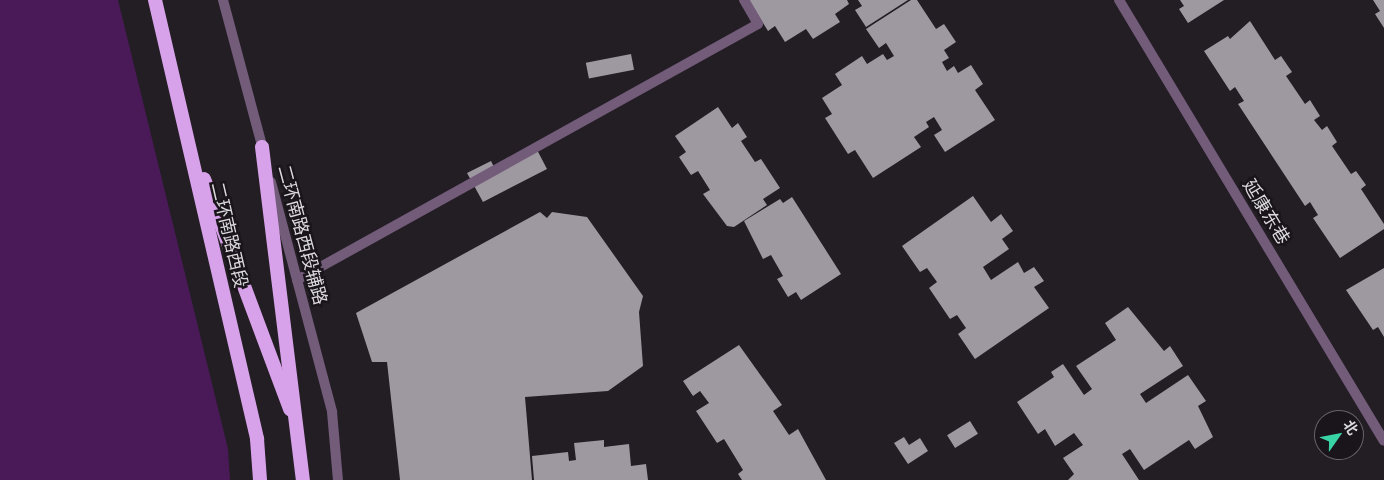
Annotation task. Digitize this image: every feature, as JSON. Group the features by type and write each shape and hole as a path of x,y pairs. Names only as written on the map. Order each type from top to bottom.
{"highway":[{"name":"二环南路西段","path":"155,0 257,439 260,480"},
{"path":"184,126 298,431"},
{"path":"262,147 303,480"}],"street":[{"name":"二环南路西段辅路","path":"223,0 332,412 338,480"},
{"path":"297,280 758,24 744,0"},
{"name":"延康东巷","path":"1119,0 1384,442"}],"shaded area":[{"path":"0,0 118,0 228,449 230,480 0,480"}],"building":[{"path":"749,0 847,0 849,4 835,14 840,22 813,39 806,29 785,42 775,26 768,31"},
{"path":"858,0 908,0 866,27 855,10 862,6"},
{"path":"911,0 917,0 936,29 944,24 956,42 944,50 949,58 942,62 947,71 954,66 958,73 971,65 983,84 975,90 995,120 945,152 934,135 942,130 934,117 926,122 929,127 914,137 921,147 873,178 855,150 848,154 825,118 832,114 822,98 842,85 835,74 862,56 867,64 883,54 887,60 894,56 886,43 879,48 866,29"},
{"path":"1180,0 1224,0 1188,23 1179,9 1184,6"},
{"path":"1373,0 1384,0 1384,28 1375,14 1380,11"},
{"path":"1250,21 1275,60 1281,56 1292,72 1286,76 1305,104 1310,100 1320,116 1314,120 1322,130 1327,126 1337,142 1332,146 1351,174 1356,171 1366,185 1361,189 1384,224 1384,229 1340,258 1313,218 1318,215 1310,202 1305,206 1238,104 1244,101 1235,87 1230,91 1204,51 1228,36 1230,39"},
{"path":"631,54 634,70 589,78 586,63"},
{"path":"718,107 732,128 738,123 747,137 741,141 755,162 761,159 780,188 763,199 767,205 734,227 727,226 703,194 710,190 698,171 691,175 679,157 686,152 675,136"},
{"path":"535,146 547,169 483,202 467,173 491,161 494,167"},
{"path":"973,196 991,222 1001,214 1013,231 1002,239 1009,249 983,267 991,280 1018,262 1024,273 1034,267 1044,281 1034,287 1049,308 975,359 958,334 966,328 957,315 950,319 929,288 937,282 927,268 920,272 902,246"},
{"path":"792,197 841,274 801,300 796,292 788,297 777,279 783,276 771,255 763,259 744,221 780,199 783,203"},
{"path":"540,212 547,218 552,212 587,217 643,296 639,312 643,366 608,391 525,397 532,480 400,480 387,362 372,362 356,313"},
{"path":"1384,268 1384,337 1378,327 1373,330 1346,290"},
{"path":"1128,307 1164,351 1170,346 1183,366 1140,394 1146,403 1188,375 1206,401 1198,406 1213,437 1195,449 1189,440 1144,470 1130,449 1122,454 1139,480 1068,480 1074,474 1063,458 1083,445 1074,433 1055,446 1045,429 1038,434 1017,402 1054,377 1051,372 1063,364 1084,395 1092,389 1076,366 1116,340 1105,323"},
{"path":"739,345 782,405 773,411 789,435 798,429 826,480 742,480 738,474 743,470 724,439 717,443 696,411 709,403 700,391 693,396 683,381"},
{"path":"970,421 978,434 955,448 947,435"},
{"path":"904,437 909,445 920,438 928,451 908,464 894,443"},
{"path":"604,440 604,447 629,444 631,466 646,464 648,480 534,480 532,456 568,452 569,461 576,460 574,443"}]}
